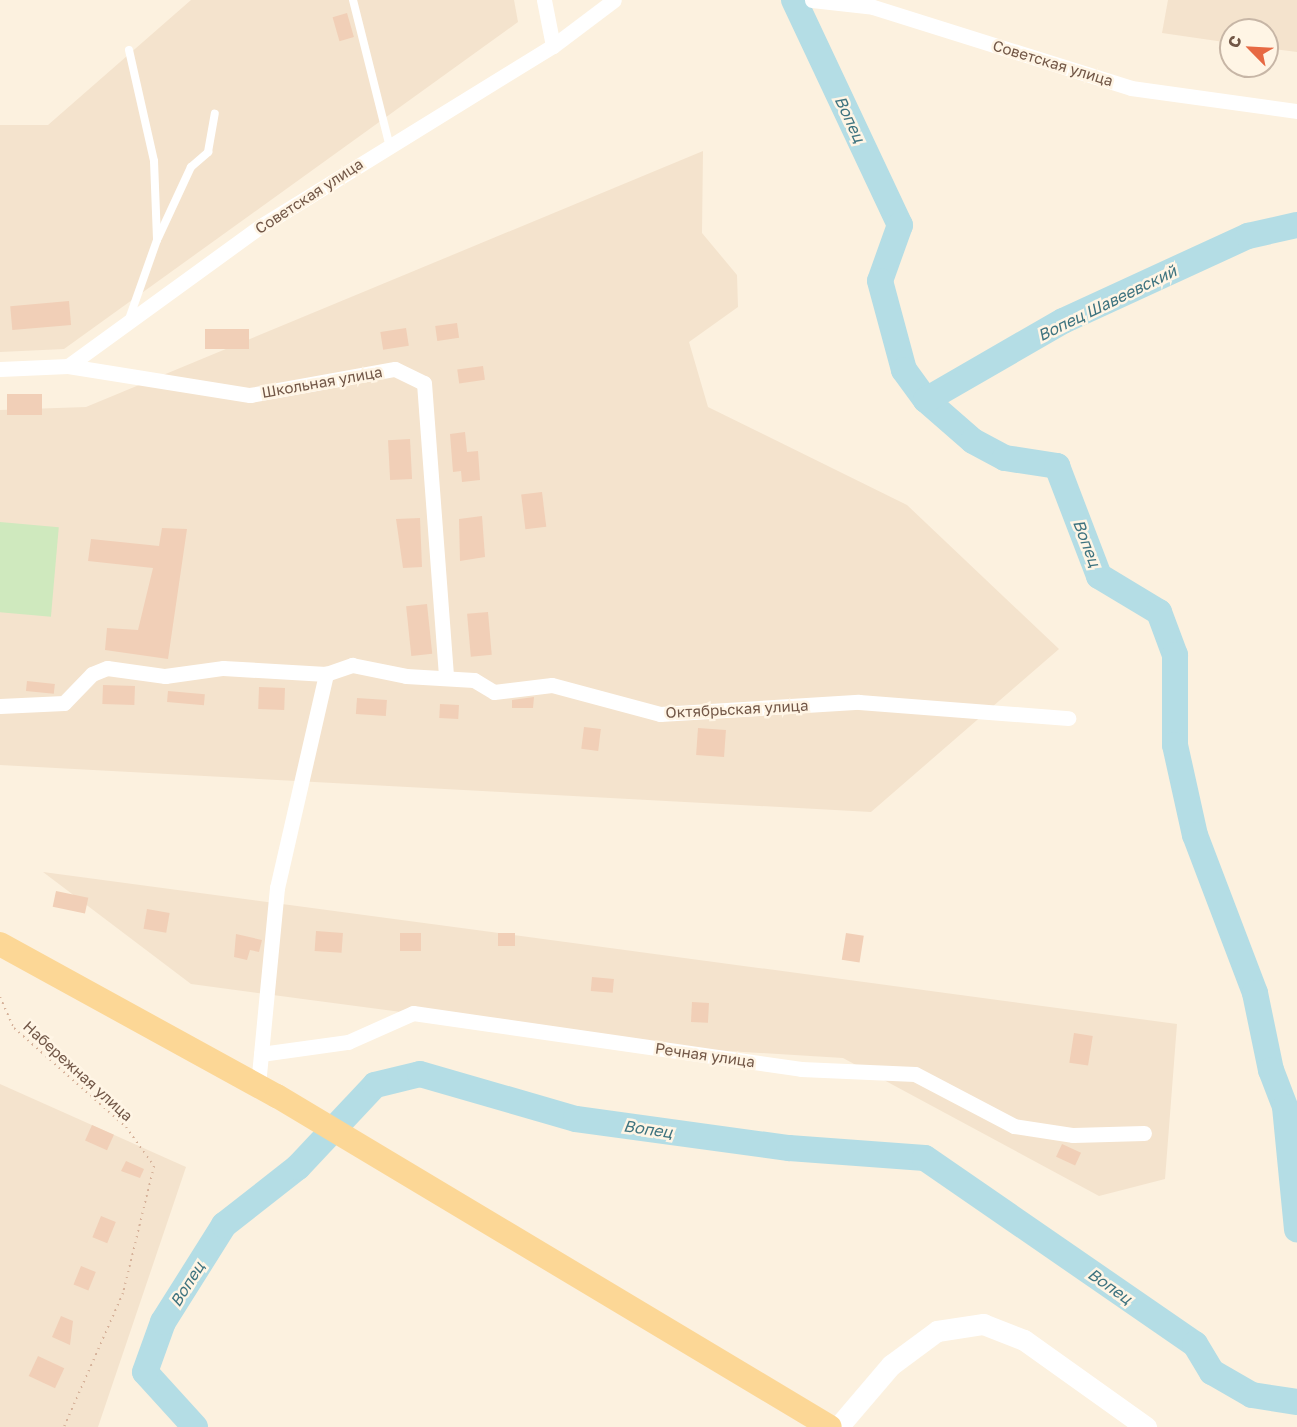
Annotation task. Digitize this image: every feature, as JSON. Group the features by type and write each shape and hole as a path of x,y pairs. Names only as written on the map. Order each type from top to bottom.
{"main road":[{"path":"0,944 268,1090 387,1164 830,1427"}],"street":[{"path":"544,0 553,46"},
{"name":"Советская улица","path":"68,366 128,321 389,143 553,46 614,0"},
{"name":"Советская улица","path":"812,0 873,8 1131,88 1297,111"},
{"path":"0,369 68,366"},
{"name":"Школьная улица","path":"68,366 250,395 395,369 424,383 446,676"},
{"name":"Октябрьская улица","path":"0,705 64,703 92,674 107,668 165,676 223,668 326,674 352,664 406,676 446,676 474,680 494,692 552,686 660,714 859,702 1068,718"},
{"path":"268,1090 261,1054 277,888 326,674"},
{"name":"Речная улица","path":"261,1054 348,1042 413,1013 801,1069 915,1074 1014,1126 1073,1135 1144,1133"},
{"path":"838,1427 891,1365 937,1332 983,1324 1024,1340 1146,1427"}],"lane":[{"path":"353,0 389,143"},
{"path":"129,50 154,161 157,240"},
{"path":"128,321 157,240 191,167 208,152 214,114"}],"path":[{"name":"Набережная улица","path":"0,997 14,1028 126,1127 154,1166 123,1293 64,1427"}],"shaded area":[{"path":"191,0 514,0 518,22 64,349 0,352 0,125 48,125"},
{"path":"1168,0 1297,0 1297,52 1279,50 1279,18 1219,18 1219,41 1162,33"},
{"path":"703,151 702,233 737,275 738,307 689,342 708,407 907,505 1059,649 871,812 0,765 0,410 86,407"},
{"path":"43,872 1177,1024 1165,1179 1099,1196 843,1058 664,1047 191,984"},
{"path":"0,1084 186,1167 98,1427 0,1427"}],"green space":[{"path":"0,522 59,527 51,617 0,612"}],"building":[{"path":"347,13 354,37 339,41 333,17"},
{"path":"69,301 71,325 12,330 10,306"},
{"path":"457,323 459,338 437,341 435,326"},
{"path":"406,328 409,346 383,350 380,332"},
{"path":"205,329 249,329 249,349 205,349"},
{"path":"483,366 485,380 459,383 457,370"},
{"path":"7,394 42,394 42,415 7,415"},
{"path":"465,432 467,452 478,451 480,480 462,482 461,471 453,472 450,434"},
{"path":"410,439 412,479 390,480 388,440"},
{"path":"542,492 546,527 525,529 521,495"},
{"path":"482,516 485,557 460,561 459,519"},
{"path":"420,518 422,567 403,568 396,519"},
{"path":"162,528 187,529 168,659 105,650 107,628 138,630 153,568 88,561 91,539 159,546"},
{"path":"427,604 432,654 411,656 406,606"},
{"path":"488,612 492,655 471,657 467,614"},
{"path":"27,681 55,684 54,694 26,691"},
{"path":"103,685 135,686 134,705 102,704"},
{"path":"259,687 285,688 284,710 258,709"},
{"path":"168,691 205,694 204,705 167,702"},
{"path":"534,697 533,708 512,708 512,700"},
{"path":"357,698 387,700 386,716 356,714"},
{"path":"440,704 459,705 458,719 439,718"},
{"path":"584,727 601,729 598,751 581,749"},
{"path":"698,728 726,730 724,757 696,755"},
{"path":"56,891 88,898 85,914 53,907"},
{"path":"147,909 170,913 166,933 144,929"},
{"path":"316,931 343,933 342,953 315,951"},
{"path":"400,933 421,933 421,951 400,951"},
{"path":"498,933 515,933 515,946 498,946"},
{"path":"846,933 864,936 860,962 842,960"},
{"path":"236,934 262,940 259,952 250,950 247,960 234,957"},
{"path":"592,977 614,979 613,993 591,991"},
{"path":"692,1002 709,1003 708,1023 691,1022"},
{"path":"1074,1033 1093,1036 1088,1066 1069,1063"},
{"path":"92,1125 114,1135 107,1150 85,1141"},
{"path":"1062,1144 1081,1153 1075,1166 1056,1157"},
{"path":"126,1161 144,1169 140,1178 121,1171"},
{"path":"101,1216 116,1222 107,1243 92,1237"},
{"path":"81,1266 96,1272 88,1291 74,1285"},
{"path":"61,1316 73,1321 70,1345 52,1337"},
{"path":"38,1356 64,1368 55,1388 29,1376"}],"waterway":[{"name":"Вопец","path":"794,0 900,225 880,281 904,370 926,400 973,441 1005,458 1057,466 1099,576 1159,612 1175,655 1175,745 1195,835 1255,993 1271,1070 1285,1107 1297,1229"},
{"name":"Вопец Шавеевский","path":"926,400 1063,321 1248,236 1297,225"},
{"name":"Вопец","path":"195,1427 145,1372 163,1322 224,1225 298,1167 375,1085 420,1074 576,1119 789,1148 925,1158 1195,1344 1212,1372 1252,1395 1297,1402"}]}
